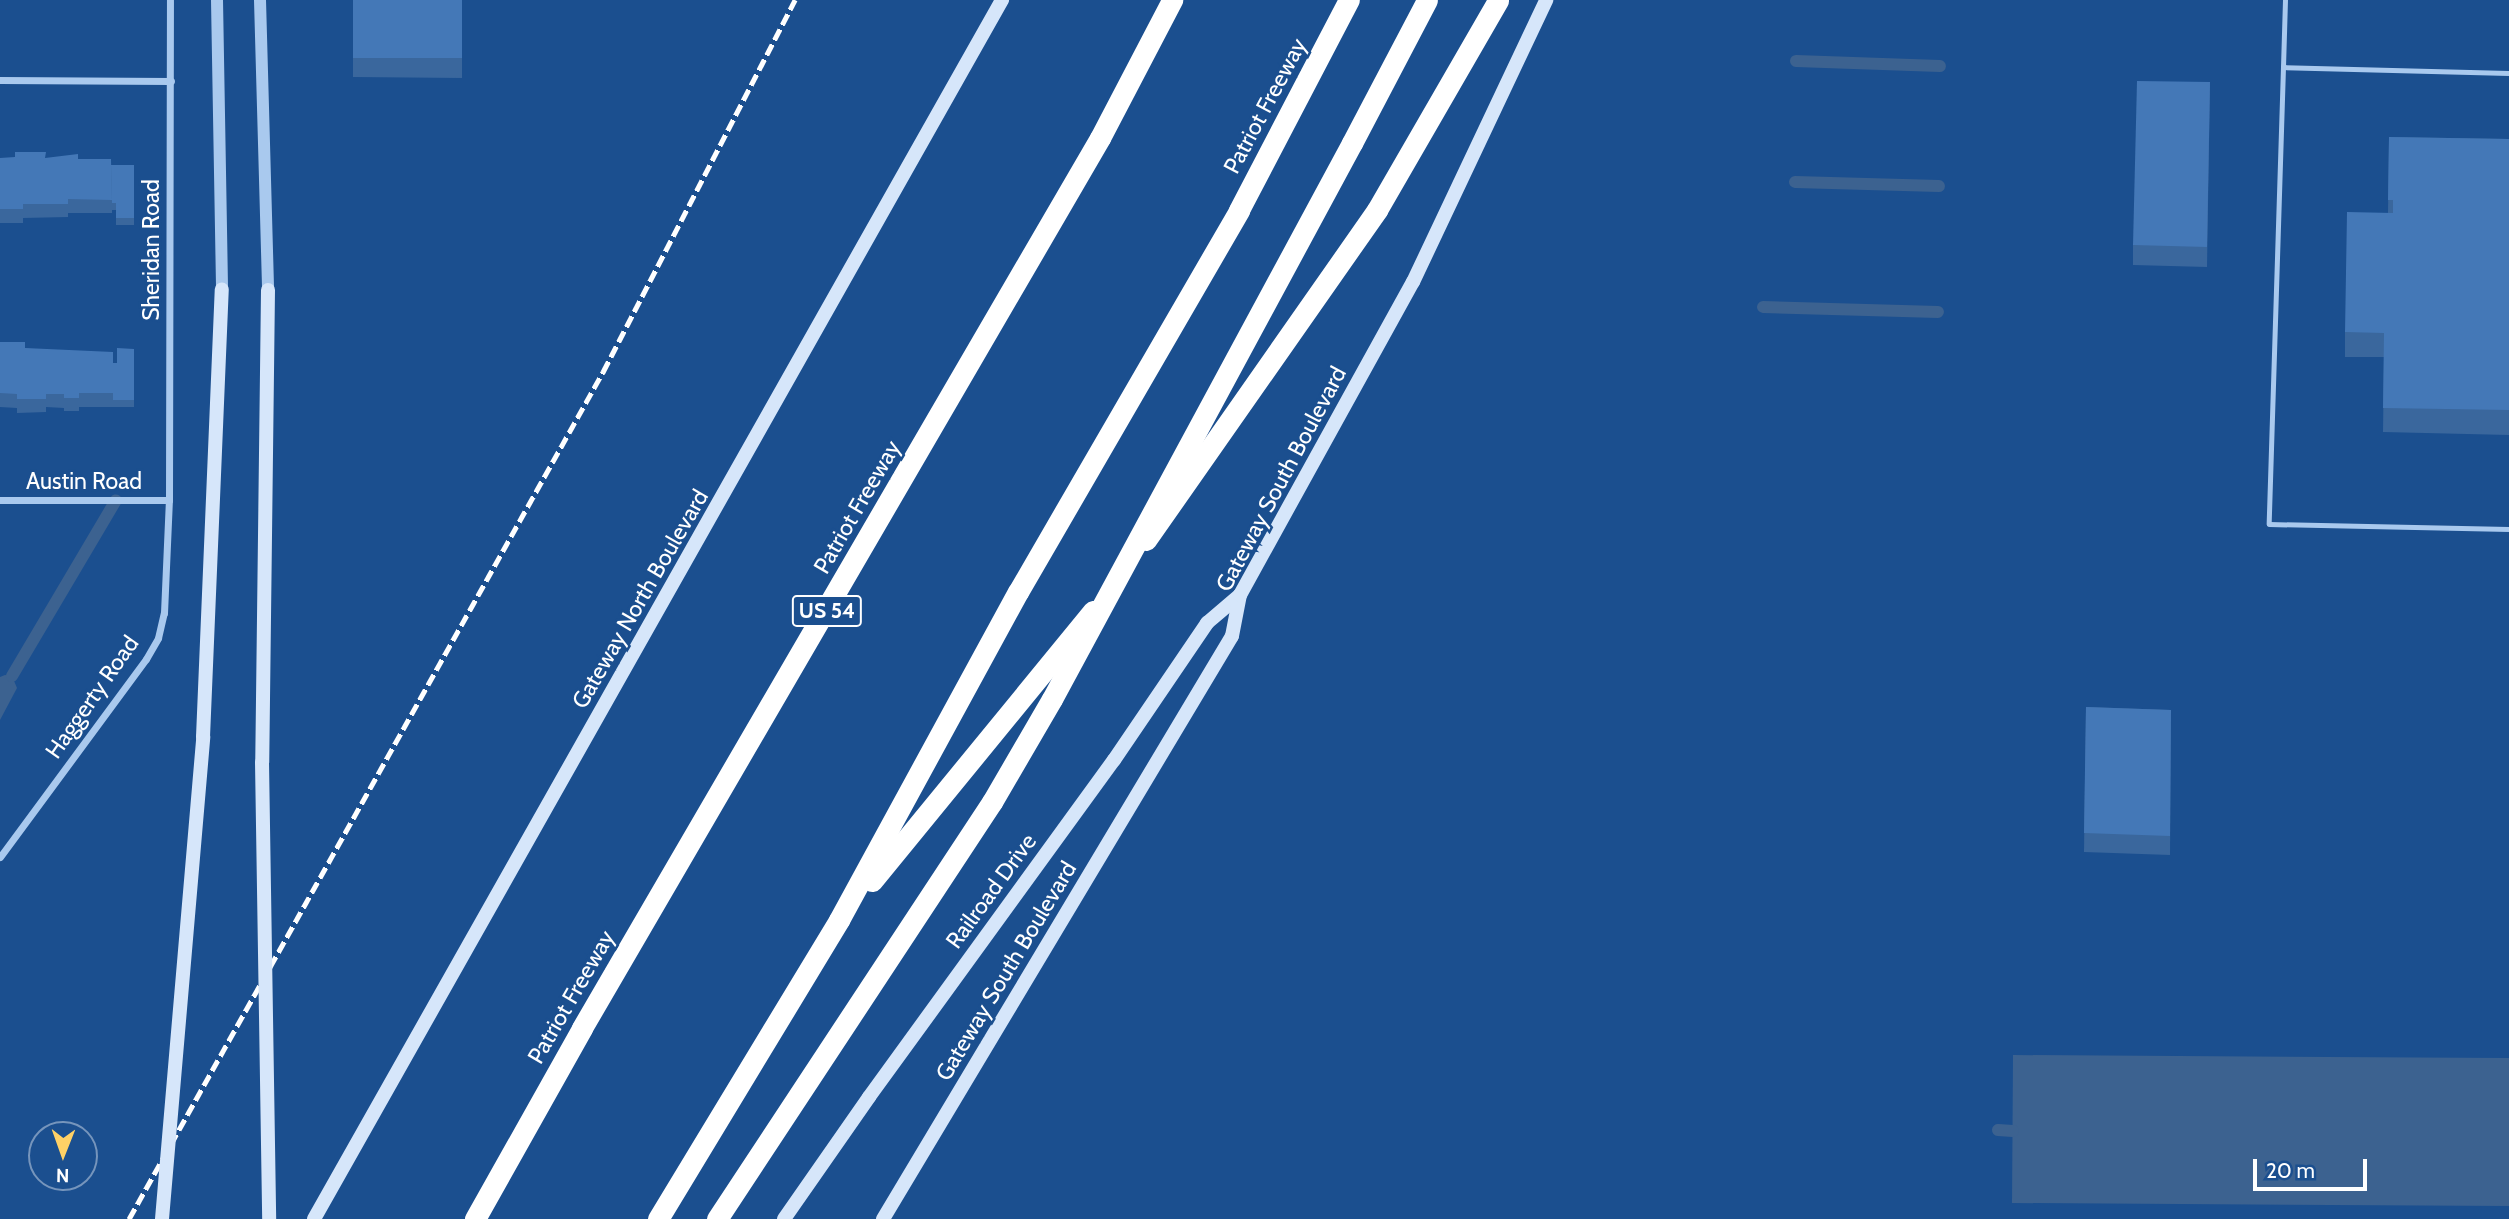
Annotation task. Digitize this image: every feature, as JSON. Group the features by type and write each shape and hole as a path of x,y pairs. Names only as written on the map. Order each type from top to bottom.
{"highway":[{"name":"Patriot Freeway","path":"475,1219 582,1028 1086,162 1172,0"},
{"name":"Patriot Freeway","path":"658,1219 839,920 1018,592 1239,211 1349,0"},
{"path":"717,1219 992,802 1058,687 1427,0"},
{"path":"839,920 1124,572 1377,210 1498,0"}],"main road":[{"name":"Gateway North Boulevard","path":"314,1219 1002,0"},
{"name":"Gateway South Boulevard","path":"883,1219 1232,636 1240,595 1413,282 1546,0"},
{"path":"162,1219 203,737 222,289"},
{"path":"268,290 262,762 269,1219"},
{"name":"Railroad Drive","path":"784,1219 869,1097 1107,771 1207,624 1240,595"}],"street":[{"name":"Sheridan Road","path":"169,500 170,0"},
{"path":"217,0 222,289"},
{"path":"260,0 268,290"},
{"path":"0,80 171,81"},
{"name":"Austin Road","path":"0,500 169,500"},
{"name":"Haggerty Road","path":"0,857 130,681 158,638 164,613 169,500"}],"lane":[{"path":"2285,0 2269,524 2509,529"},
{"path":"2283,67 2509,73"}],"water":[{"path":"12,676 17,688 0,720 0,677"},
{"path":"2013,1055 2509,1058 2509,1206 2012,1203"}],"building":[{"path":"353,0 462,0 462,58 353,58"},
{"path":"2137,81 2210,82 2207,247 2133,245"},
{"path":"2389,137 2509,139 2509,410 2383,408 2384,333 2345,332 2347,212 2393,213 2393,200 2388,200"},
{"path":"15,152 46,152 45,158 78,154 78,159 111,159 112,200 68,199 68,204 23,204 23,209 0,209 0,158 15,157"},
{"path":"111,165 134,165 134,218 116,218 116,203 112,203"},
{"path":"0,342 25,342 25,348 113,352 113,393 79,393 79,398 64,398 64,394 46,394 46,399 17,399 17,394 0,393"},
{"path":"117,348 134,349 134,400 113,400 113,363 117,363"},
{"path":"2086,707 2171,710 2170,836 2084,833"}],"waterway":[{"path":"1796,61 1940,66"},
{"path":"1795,182 1939,186"},
{"path":"1763,307 1938,312"},
{"path":"12,676 116,500"},
{"path":"1998,1130 2013,1131"}],"railway":[{"path":"129,1219 603,372 795,0"}]}
